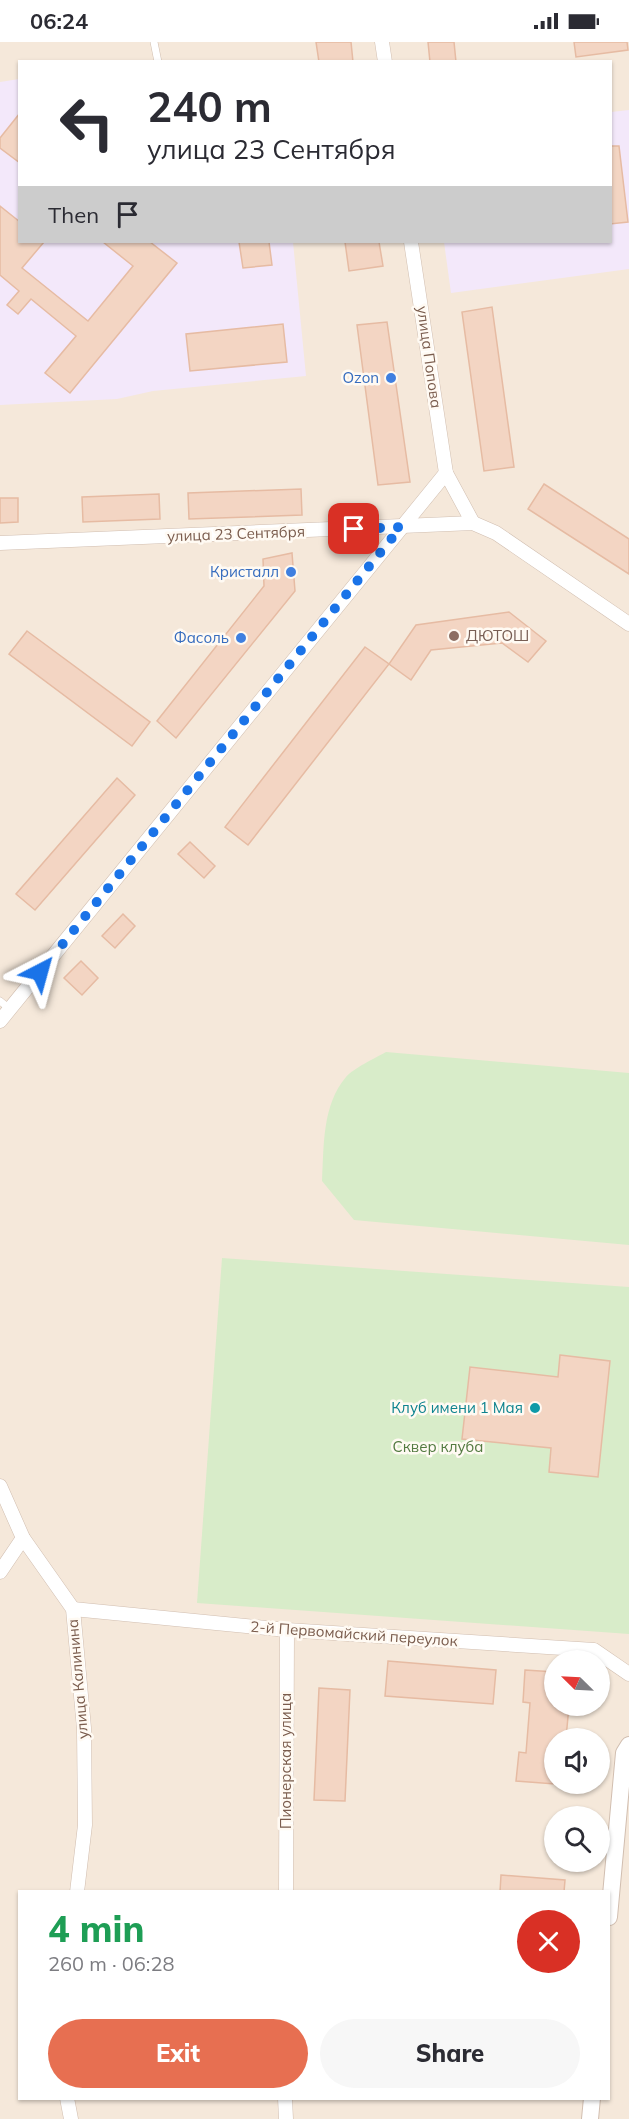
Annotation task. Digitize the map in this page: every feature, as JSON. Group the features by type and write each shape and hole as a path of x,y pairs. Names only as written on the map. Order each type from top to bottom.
{"street":[{"path":"382,42 385,60"},
{"name":"улица Попова","path":"411,243 446,473"},
{"path":"0,1021 5,1005 446,473 473,523"},
{"name":"улица 23 Сентября","path":"0,543 473,523 496,532 629,624"},
{"name":"улица Калинина","path":"0,1486 23,1538 73,1609 84,1728 85,1825 77,1890"},
{"path":"0,1572 23,1538"},
{"name":"2-й Первомайский переулок","path":"73,1609 287,1630 594,1650 629,1674"},
{"name":"Пионерская улица","path":"286,1890 287,1630"},
{"path":"610,1906 624,1753 629,1745"},
{"path":"67,2100 71,2119"},
{"path":"285,2100 286,2119"},
{"path":"590,2119 592,2100"}],"lane":[{"path":"154,42 158,60"}],"shaded area":[{"path":"0,42 629,42 629,2119 0,2119"},
{"path":"18,79 18,243 293,243 306,376 153,391 117,399 0,405 0,82"},
{"path":"629,110 629,269 451,293 444,243 612,243 612,112"}],"green space":[{"path":"386,1052 629,1073 629,1245 354,1220 322,1181 328,1113 338,1088 346,1077"},
{"name":"Сквер клуба","path":"222,1258 629,1287 629,1634 197,1603"}],"building":[{"path":"316,42 351,42 353,60 319,60"},
{"path":"428,42 454,42 456,60 430,60"},
{"path":"574,42 627,42 628,50 576,57"},
{"path":"18,116 18,162 0,148 0,138"},
{"path":"612,146 619,146 628,222 612,224"},
{"path":"0,206 18,220 18,243 43,243 22,268 88,321 133,266 104,243 151,243 177,263 70,393 45,373 76,336 31,299 18,314 7,305 19,291 0,275"},
{"path":"239,243 269,243 272,265 243,268"},
{"path":"345,243 379,243 383,266 349,271"},
{"path":"492,307 514,467 484,471 462,312"},
{"path":"387,322 410,482 378,485 357,325"},
{"path":"283,324 287,362 190,371 186,334"},
{"path":"544,484 629,539 629,574 528,509"},
{"path":"301,489 302,515 189,519 188,493"},
{"path":"159,494 160,519 83,522 82,497"},
{"path":"0,498 18,498 18,522 0,523"},
{"path":"292,553 295,591 176,738 157,721 264,586 263,559"},
{"path":"509,612 546,641 528,662 502,643 431,650 411,680 389,664 416,625"},
{"path":"27,631 150,722 132,746 9,654"},
{"path":"365,647 389,664 248,845 225,827"},
{"path":"117,778 135,795 35,910 16,894"},
{"path":"190,842 215,866 204,878 178,854"},
{"path":"123,914 135,926 115,948 102,936"},
{"path":"81,961 98,978 82,995 64,978"},
{"name":"Клуб имени 1 Мая","path":"560,1355 610,1361 598,1477 549,1472 551,1448 462,1439 470,1367 558,1377"},
{"path":"388,1661 496,1670 493,1704 385,1696"},
{"path":"525,1670 544,1671 544,1716 568,1716 567,1728 544,1728 544,1783 516,1781 519,1752 526,1753 530,1703 523,1702"},
{"path":"319,1688 350,1690 345,1801 314,1800"},
{"path":"501,1875 565,1880 564,1890 500,1890"}],"place":[{"name":"Ozon","path":"391,378"},
{"name":"Кристалл","path":"291,572"},
{"name":"ДЮТОШ","path":"454,636"},
{"name":"Фасоль","path":"241,638"},
{"name":"Клуб имени 1 Мая","path":"535,1408"}],"route":[{"path":"40,972 401,527 354,529"}]}
